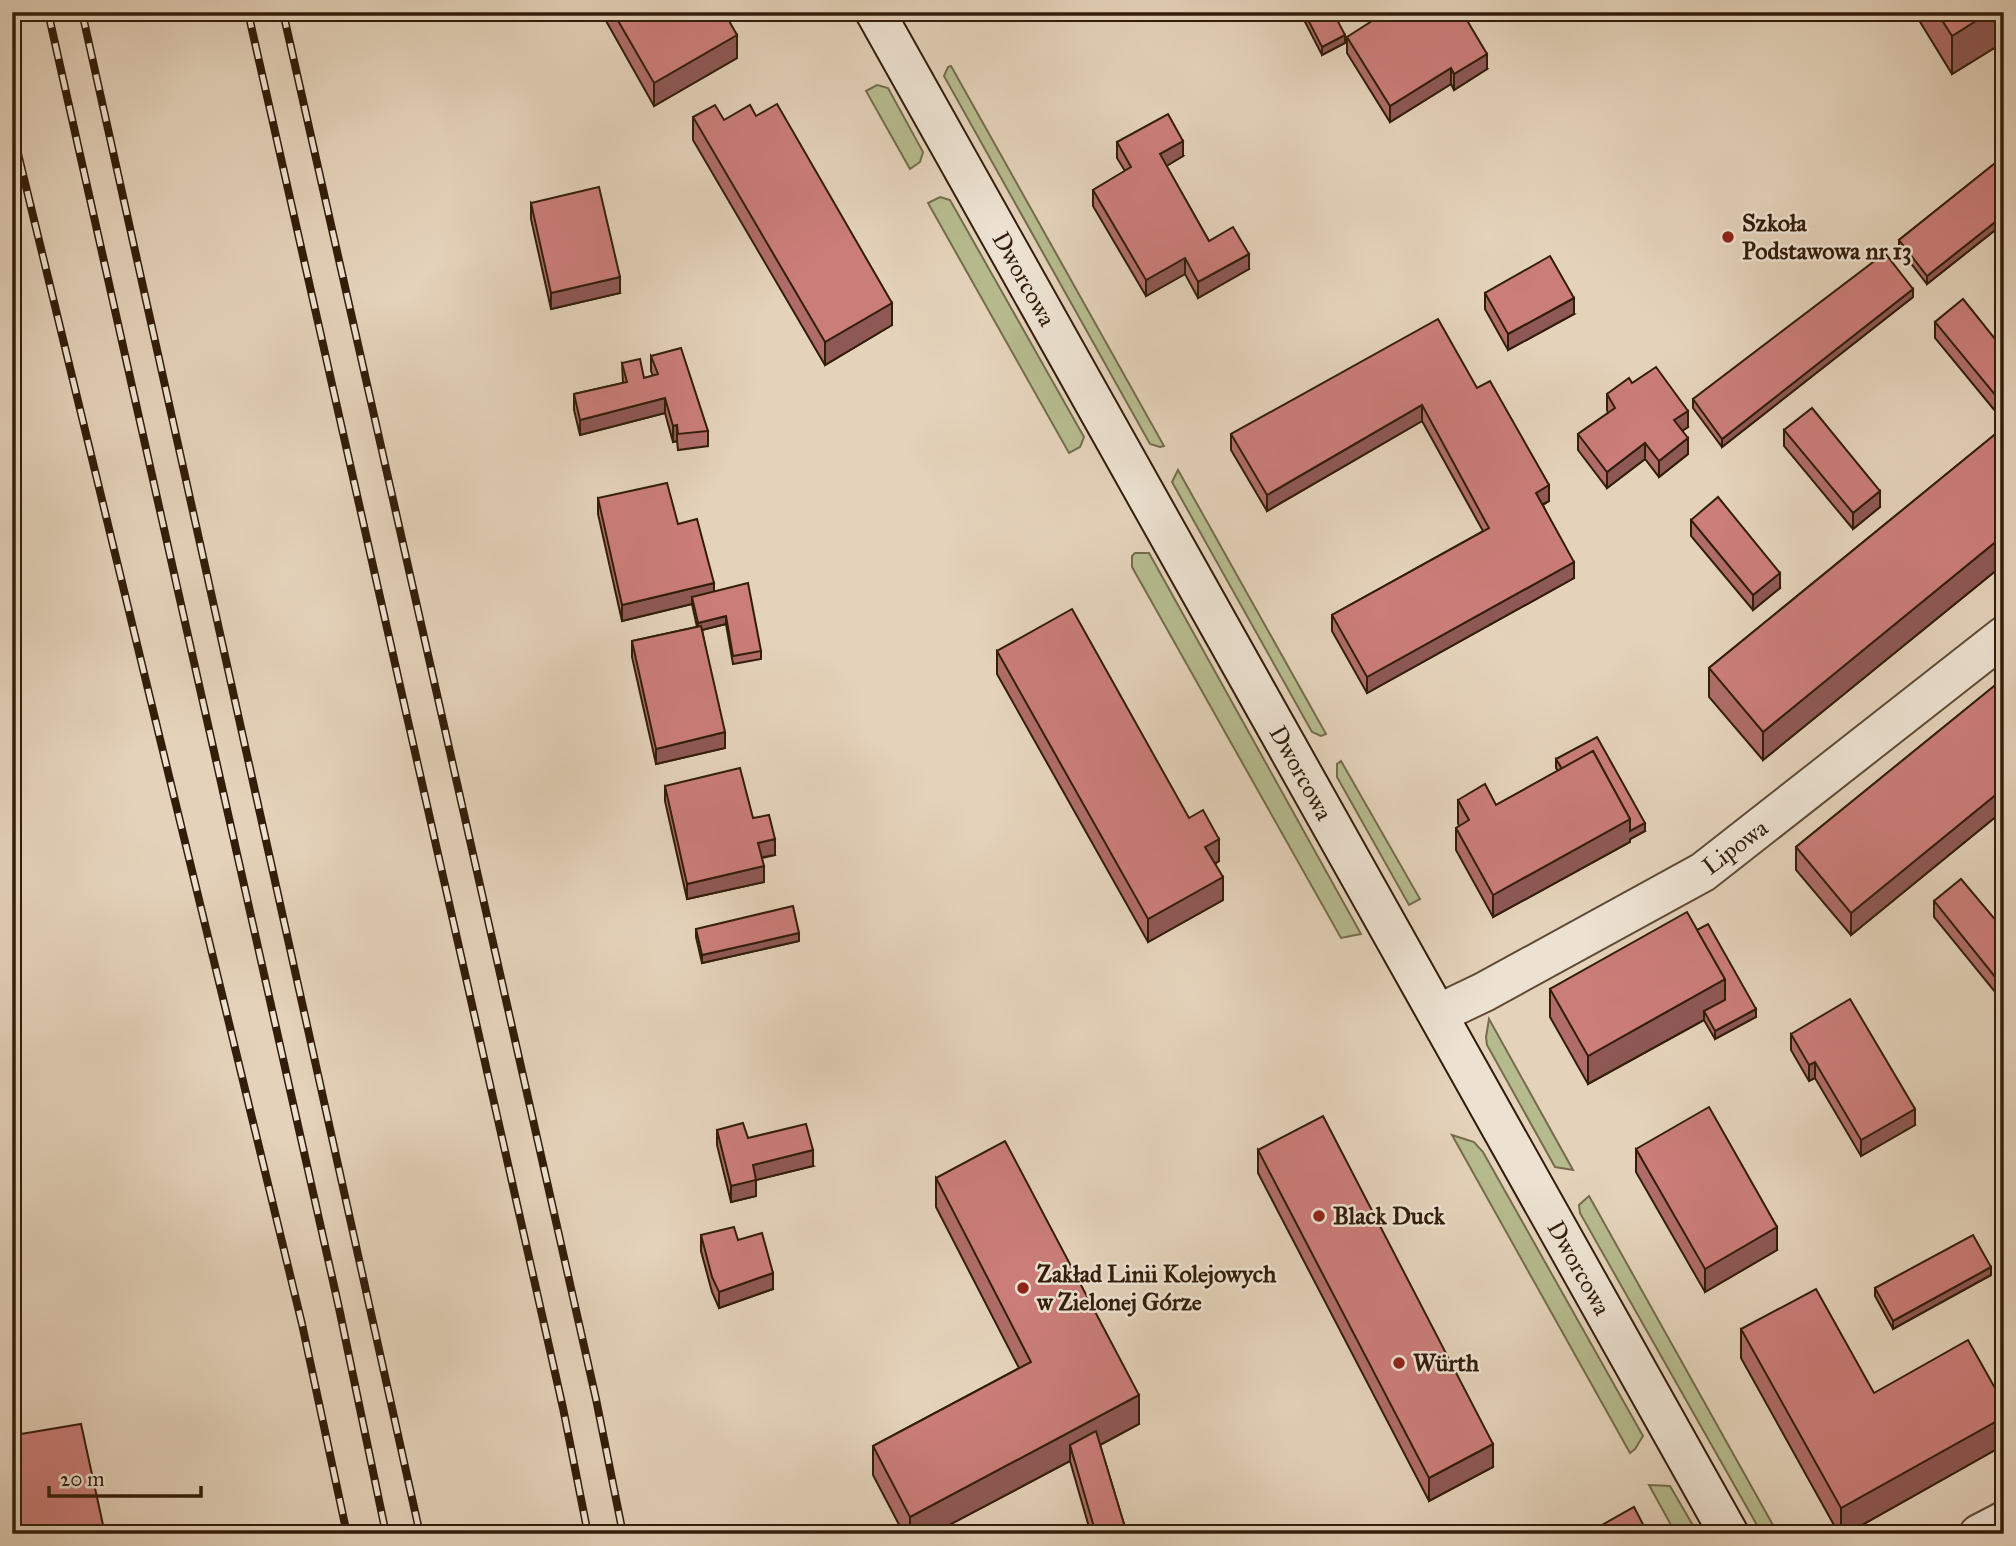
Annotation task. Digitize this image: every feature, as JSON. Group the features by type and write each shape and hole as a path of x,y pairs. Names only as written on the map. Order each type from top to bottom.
{"street":[{"name":"Dworcowa","path":"875,12 1729,1534"},
{"name":"Lipowa","path":"1438,1014 1484,992 1703,872 2004,636"},
{"path":"1979,1534 2004,1521"}],"green space":[{"path":"951,66 1164,446 1150,444 944,76"},
{"path":"877,85 888,88 923,152 920,162 910,169 866,91"},
{"path":"940,197 950,200 1084,437 1080,447 1069,453 928,203"},
{"path":"1178,470 1326,734 1321,736 1312,732 1172,482"},
{"path":"1135,553 1149,553 1361,934 1341,938 1132,567 1132,556"},
{"path":"1341,761 1420,899 1409,905 1337,777 1337,764"},
{"path":"1489,1019 1573,1170 1555,1167 1487,1045"},
{"path":"1452,1135 1474,1142 1483,1152 1643,1436 1630,1453"},
{"path":"1589,1196 1778,1534 1762,1534 1580,1213 1579,1205"},
{"path":"1649,1485 1670,1486 1698,1534 1676,1534"}],"building":[{"path":"613,12 724,12 737,35 654,83"},
{"path":"1304,12 1333,12 1345,35 1322,47"},
{"path":"1386,12 1462,12 1487,54 1454,74 1451,68 1390,106 1347,37"},
{"path":"1937,12 1990,12 1952,36"},
{"path":"777,104 892,303 825,342 693,117 715,105 724,120 750,105 756,116"},
{"path":"1168,114 1183,141 1160,154 1209,241 1233,227 1249,254 1198,282 1185,258 1146,280 1093,190 1131,167 1117,142"},
{"path":"2004,156 2004,215 1927,276 1899,240"},
{"path":"599,187 620,277 551,293 531,203"},
{"path":"1885,253 1913,289 1722,439 1693,399"},
{"path":"1550,256 1574,298 1508,334 1485,293"},
{"path":"1963,299 2004,350 2004,390 1996,396 1935,322"},
{"path":"1438,319 1477,388 1490,381 1549,485 1536,493 1574,562 1367,677 1332,615 1489,528 1422,405 1267,495 1231,434"},
{"path":"681,348 708,431 678,434 677,425 673,426 665,398 580,420 574,394 627,382 622,363 640,359 644,378 658,374 651,356"},
{"path":"1656,367 1688,411 1674,420 1688,438 1659,461 1645,443 1607,472 1578,434 1615,408 1607,394 1629,378 1632,383"},
{"path":"1812,408 1880,491 1853,513 1784,430"},
{"path":"2004,427 2004,535 1763,732 1709,668"},
{"path":"667,483 678,524 697,519 714,583 622,605 598,498"},
{"path":"1718,497 1780,573 1753,595 1691,520"},
{"path":"748,583 761,651 733,656 726,616 698,623 692,597"},
{"path":"1072,609 1189,818 1203,810 1219,839 1205,847 1223,877 1148,919 997,651"},
{"path":"701,626 725,732 656,749 632,641"},
{"path":"2004,678 2004,788 1851,913 1796,847"},
{"path":"1597,737 1645,823 1630,831 1630,819 1593,751 1562,769 1556,759"},
{"path":"1593,751 1630,819 1493,895 1456,828 1469,820 1458,800 1485,784 1496,805"},
{"path":"740,768 753,818 769,815 775,839 758,843 764,866 687,884 665,786"},
{"path":"1961,879 2004,930 2004,980 2000,983 1934,901"},
{"path":"793,906 799,933 702,955 696,929"},
{"path":"1687,912 1725,979 1588,1056 1550,989"},
{"path":"1708,924 1756,1009 1715,1031 1704,1011 1725,1000 1725,979 1697,930"},
{"path":"1850,999 1915,1109 1861,1140 1815,1062 1809,1065 1791,1034"},
{"path":"1709,1107 1777,1227 1705,1269 1636,1149"},
{"path":"1323,1116 1493,1444 1429,1478 1258,1150"},
{"path":"743,1123 748,1138 806,1124 813,1150 753,1165 756,1180 731,1186 717,1130"},
{"name":"Zakład Linii Kolejowych w Zielonej Górze","path":"1005,1141 1139,1395 910,1517 873,1446 1031,1362 936,1178"},
{"path":"734,1227 738,1240 762,1233 773,1273 719,1292 712,1277 701,1235"},
{"path":"1973,1235 1991,1267 1893,1321 1875,1288"},
{"path":"1816,1289 1874,1393 1968,1340 2004,1404 2004,1417 1841,1508 1741,1329"},
{"path":"81,1424 105,1534 12,1534 12,1434"},
{"path":"1096,1431 1127,1534 1096,1534 1070,1445"},
{"path":"1634,1507 1648,1534 1586,1534"}],"railway":[{"path":"48,12 339,1308 386,1534"},
{"path":"82,12 420,1534"},
{"path":"248,12 563,1408 588,1534"},
{"path":"283,12 596,1399 623,1534"},
{"path":"12,129 302,1324 347,1534"}],"place":[{"name":"Szkoła Podstawowa nr 13","path":"1728,237"},
{"name":"Black Duck","path":"1319,1216"},
{"name":"Zakład Linii Kolejowych w Zielonej Górze","path":"1023,1288"},
{"name":"Würth","path":"1399,1363"}]}
